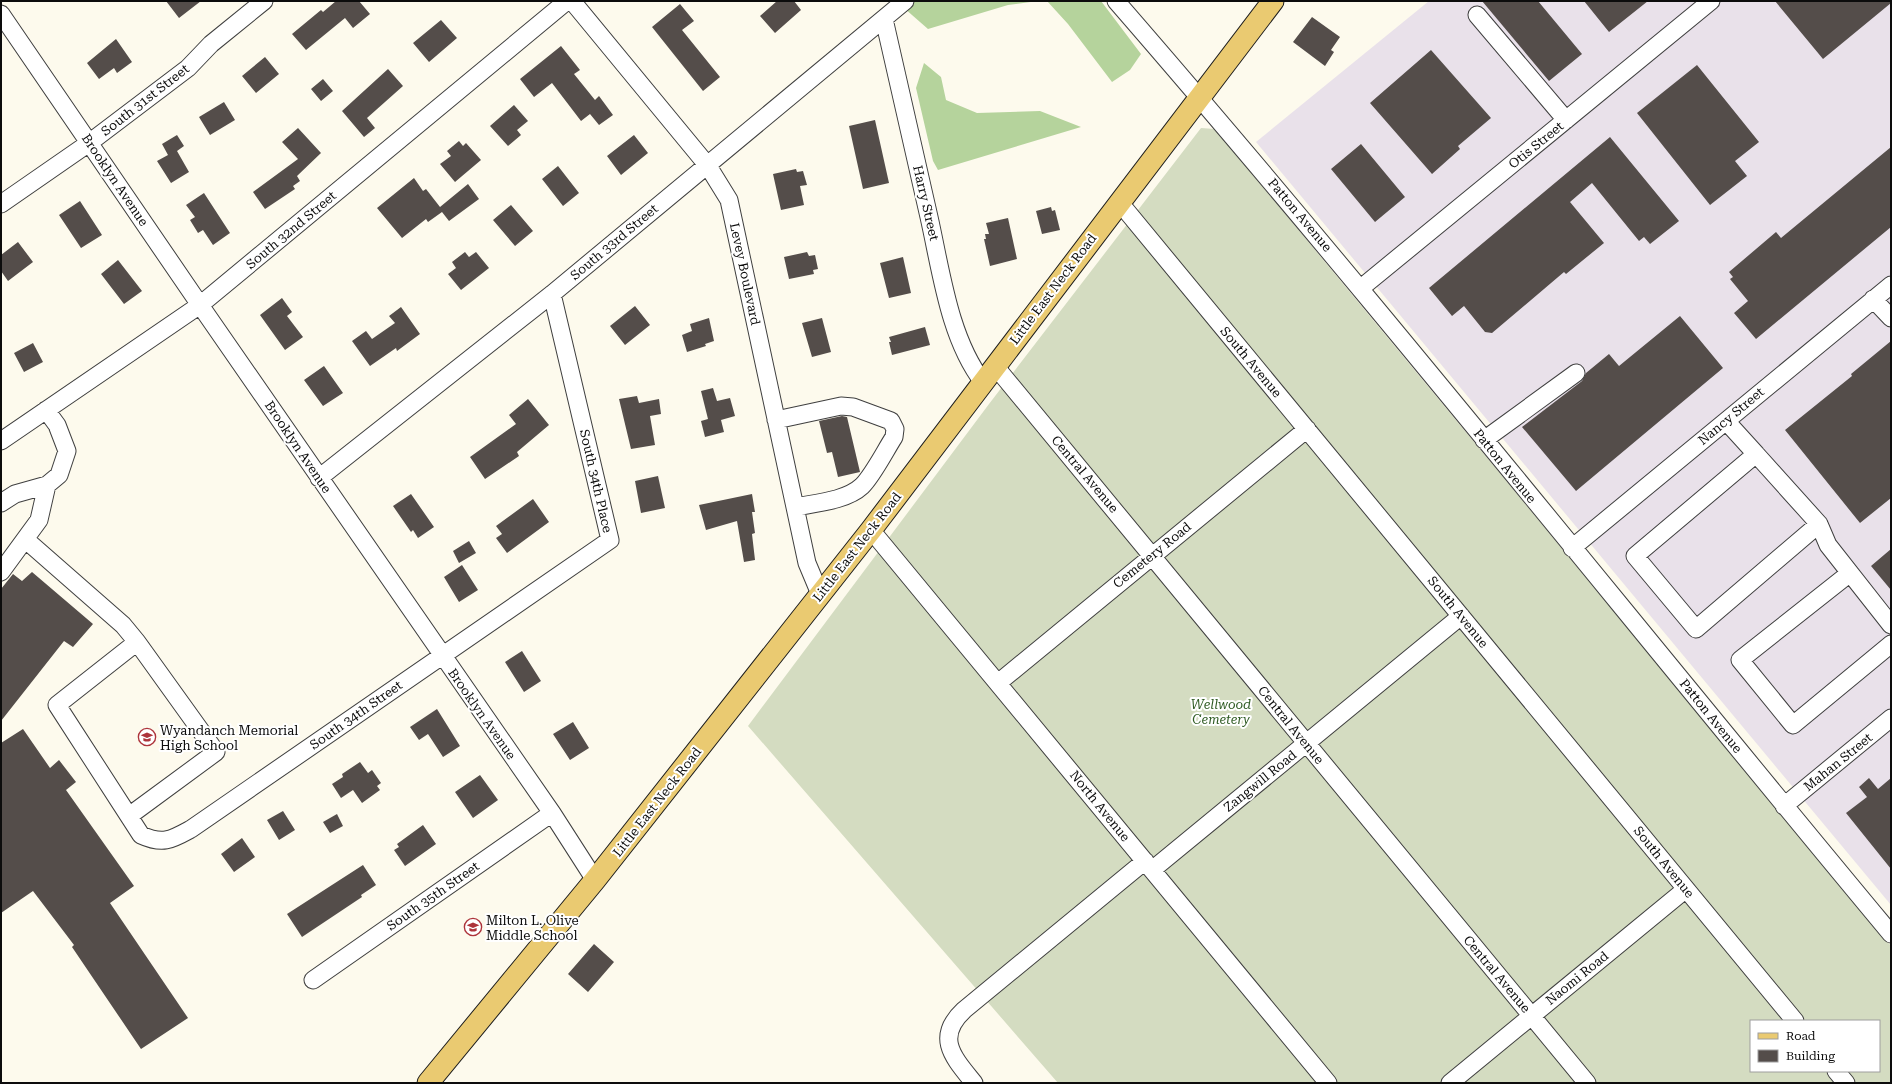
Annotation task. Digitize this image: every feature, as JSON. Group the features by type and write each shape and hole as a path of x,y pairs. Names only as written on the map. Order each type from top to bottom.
{"main road":[{"name":"Little East Neck Road","path":"428,1083 595,880 871,530 1273,1"}],"street":[{"name":"South 31st Street","path":"1,204 90,143 188,68 211,44 264,1"},
{"name":"South 32nd Street","path":"1,441 200,305 567,1"},
{"name":"Levey Boulevard","path":"572,1 708,166 729,200 807,563 820,594"},
{"name":"South 33rd Street","path":"319,478 552,294 905,1"},
{"name":"Patton Avenue","path":"1116,1 1200,97 1361,288 1572,548 1891,934"},
{"name":"Otis Street","path":"1361,288 1711,1"},
{"name":"Brooklyn Avenue","path":"1,14 319,478 552,813 595,880"},
{"path":"1477,16 1566,120"},
{"name":"Harry Street","path":"884,19 950,307 971,366 989,374"},
{"name":"South Avenue","path":"1120,202 1794,1020"},
{"name":"Nancy Street","path":"1572,548 1891,285"},
{"name":"South 34th Place","path":"442,656 610,540 552,294"},
{"path":"1873,299 1891,318"},
{"path":"1484,440 1576,373"},
{"name":"Central Avenue","path":"989,374 1152,556 1587,1083"},
{"path":"776,420 841,406 853,407 891,421 895,429 894,437 862,486 852,493 838,498 795,507"},
{"path":"1,503 15,494 47,485 59,475 67,451 57,425 46,410"},
{"path":"1726,421 1819,524 1828,545 1891,625"},
{"name":"Cemetery Road","path":"998,682 1307,429"},
{"path":"1756,454 1635,556 1696,629 1819,524"},
{"path":"1,572 26,540 39,520 47,485"},
{"name":"North Avenue","path":"871,530 1328,1083"},
{"path":"26,540 123,625 137,642 216,752 129,816"},
{"path":"1850,573 1740,660 1793,725 1891,644"},
{"name":"Zangwill Road","path":"974,1083 956,1061 950,1049 948,1034 954,1020 964,1010 1148,865 1306,744 1461,616"},
{"name":"South 34th Street","path":"137,642 57,705 141,835 155,841 172,840 191,829 442,656"},
{"name":"Mahan Street","path":"1784,806 1891,718"},
{"name":"South 35th Street","path":"313,980 552,813"},
{"name":"Naomi Road","path":"1450,1083 1686,888"},
{"path":"1837,1072 1846,1083"}],"shaded area":[{"path":"1429,1 1891,1 1891,905 1256,142"}],"green space":[{"path":"913,1 1038,1 1008,5 928,29 904,8"},
{"path":"1047,1 1101,1 1141,54 1130,70 1112,82 1068,24"},
{"path":"924,63 941,77 946,100 977,113 1040,111 1081,127 938,170 933,161 916,88"},
{"name":"Wellwood Cemetery","path":"1201,128 1215,129 1891,946 1891,1083 1058,1083 748,726 989,404"}],"building":[{"path":"166,1 201,1 179,18"},
{"path":"336,1 359,1 370,14 353,28 345,18 306,50 292,34 321,10 323,12"},
{"path":"777,1 794,1 801,10 775,33 760,16"},
{"path":"1482,1 1538,1 1582,54 1549,81"},
{"path":"1584,1 1648,1 1609,32"},
{"path":"1775,1 1891,1 1891,3 1823,59"},
{"path":"680,4 694,21 682,30 720,77 703,91 652,27"},
{"path":"1312,17 1340,37 1331,50 1334,52 1325,66 1293,42"},
{"path":"441,20 457,38 429,62 413,43"},
{"path":"116,39 132,62 117,73 114,68 99,79 87,63"},
{"path":"561,46 580,70 574,74 595,100 599,96 613,115 599,125 590,114 581,121 552,83 534,97 520,79"},
{"path":"1431,50 1491,118 1458,146 1460,149 1432,174 1370,103"},
{"path":"265,57 279,74 256,93 242,76"},
{"path":"1697,65 1759,142 1735,161 1747,176 1710,205 1637,113"},
{"path":"388,69 403,86 367,118 375,128 364,137 342,111"},
{"path":"323,79 333,91 321,101 311,89"},
{"path":"224,102 235,120 210,135 199,117"},
{"path":"514,105 528,121 517,130 521,135 508,146 490,126"},
{"path":"875,120 889,183 863,189 849,126"},
{"path":"298,128 321,153 297,176 300,181 293,186 295,189 265,209 253,192 298,159 282,142"},
{"path":"177,135 184,146 177,151 189,172 171,183 157,161 168,155 162,144"},
{"path":"634,135 648,153 621,175 607,156"},
{"path":"1610,137 1679,221 1650,244 1644,237 1639,241 1592,183 1570,202 1604,243 1566,274 1564,272 1492,333 1485,332 1464,306 1452,316 1429,288"},
{"path":"459,141 463,146 466,143 481,160 455,182 440,164 451,156 447,151"},
{"path":"1361,144 1405,197 1375,222 1331,169"},
{"path":"1891,147 1891,227 1756,339 1734,313 1748,301 1730,279 1733,277 1729,272 1776,232 1781,238"},
{"path":"558,166 579,193 563,206 542,179"},
{"path":"796,169 797,172 803,171 807,185 800,186 804,205 781,210 773,174"},
{"path":"414,178 423,191 426,189 440,207 468,184 479,199 449,221 442,212 428,222 426,219 402,238 377,208"},
{"path":"204,193 230,233 213,245 203,230 198,233 190,220 195,217 186,205"},
{"path":"80,201 102,235 81,248 59,215"},
{"path":"511,205 533,231 515,246 493,220"},
{"path":"1051,207 1052,211 1055,210 1060,230 1042,234 1036,211"},
{"path":"1008,218 1017,259 990,266 984,239 986,239 985,234 989,234 986,223"},
{"path":"18,242 33,262 8,281 1,271 1,255"},
{"path":"465,252 469,257 476,252 489,268 461,290 448,274 456,268 452,262"},
{"path":"807,252 809,256 815,255 818,269 813,270 814,274 789,279 784,257"},
{"path":"903,257 911,293 889,298 880,263"},
{"path":"118,260 142,291 124,304 101,274"},
{"path":"282,298 292,312 287,316 303,337 285,350 260,315"},
{"path":"635,306 650,325 625,345 610,326"},
{"path":"401,307 420,334 397,351 396,348 370,366 352,341 366,331 372,339 395,323 389,316"},
{"path":"1680,316 1723,368 1576,491 1522,427 1582,381 1586,373 1609,354 1619,366"},
{"path":"709,318 714,341 705,344 706,346 687,352 682,335 692,331 690,324"},
{"path":"822,318 831,352 812,357 802,323"},
{"path":"925,327 930,345 892,355 889,337"},
{"path":"1891,341 1891,498 1860,523 1785,430 1852,376 1851,374"},
{"path":"33,343 43,362 24,372 14,353"},
{"path":"324,366 343,393 323,406 304,380"},
{"path":"713,388 717,401 730,398 735,416 721,420 724,432 705,437 701,421 708,419 701,391"},
{"path":"637,396 639,403 659,399 661,414 650,416 655,445 631,449 619,399"},
{"path":"528,399 549,425 517,452 519,456 485,479 470,457 516,424 509,415"},
{"path":"842,416 847,417 860,472 838,477 832,452 827,453 819,421"},
{"path":"658,476 665,508 641,513 635,481"},
{"path":"411,494 434,527 418,538 413,530 411,532 393,506"},
{"path":"752,494 755,512 752,512 755,533 752,534 755,560 744,562 737,521 706,530 699,505"},
{"path":"533,499 549,522 507,553 496,538 502,534 496,526"},
{"path":"469,541 476,553 459,563 453,551"},
{"path":"1891,549 1891,590 1871,566"},
{"path":"462,565 478,590 459,602 444,577"},
{"path":"32,572 93,624 73,647 64,641 1,721 1,589 13,574 22,581"},
{"path":"522,651 541,681 524,692 505,662"},
{"path":"437,709 460,746 443,757 428,734 419,740 410,727"},
{"path":"573,722 589,748 570,760 553,734"},
{"path":"23,729 50,768 59,760 76,782 66,790 134,886 110,903 188,1018 141,1049 72,947 74,945 33,891 1,913 1,743"},
{"path":"360,762 368,773 372,770 381,783 377,786 380,790 362,803 353,790 341,798 332,784 343,777 342,774"},
{"path":"480,775 498,800 473,818 455,792"},
{"path":"1869,778 1878,789 1891,778 1891,869 1846,813 1867,797 1859,787"},
{"path":"283,811 295,830 279,840 267,820"},
{"path":"337,814 343,826 330,833 323,822"},
{"path":"423,825 436,844 405,866 394,850 399,847 397,844"},
{"path":"242,838 255,857 234,872 221,854"},
{"path":"363,865 376,885 361,895 362,897 302,937 287,914"},
{"path":"594,944 614,962 588,992 568,974"}],"place":[{"name":"Wyandanch Memorial High School","path":"147,737"},
{"name":"Milton L. Olive Middle School","path":"473,927"}]}
